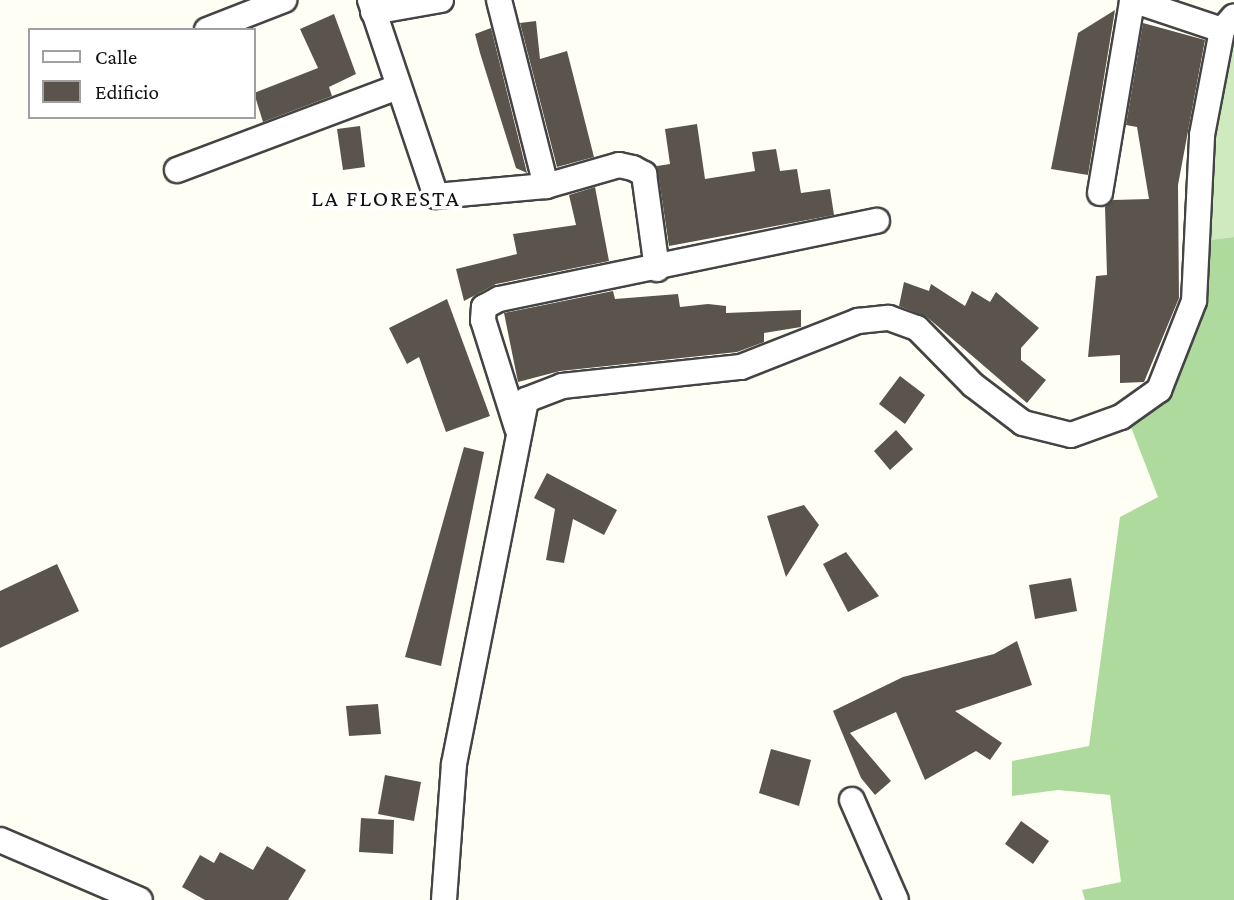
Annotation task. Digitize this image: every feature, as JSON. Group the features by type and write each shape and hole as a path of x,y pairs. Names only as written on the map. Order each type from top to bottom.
{"street":[{"path":"212,28 284,0"},
{"path":"441,0 372,6 395,88 436,196 546,186 619,165 644,174 657,269"},
{"path":"499,0 546,186"},
{"path":"444,900 454,764 517,428 526,400 562,386 741,367 858,321 889,318 917,328 973,385 1023,422 1071,435 1121,417 1159,390 1194,301 1202,135 1228,23 1132,0 1100,193"},
{"path":"177,170 395,88"},
{"path":"517,428 484,307 499,299 657,269 877,222"},
{"path":"852,800 895,900"},
{"path":"0,840 140,900"}],"green space":[{"path":"1234,31 1234,237 1209,240 1212,136"},
{"path":"1234,237 1234,900 1085,900 1082,890 1121,882 1110,795 1058,790 1012,796 1012,761 1089,746 1120,517 1158,497 1129,422 1165,392 1209,240"}],"building":[{"path":"1115,10 1088,175 1051,169 1078,33"},
{"path":"334,14 356,74 329,87 332,96 263,122 256,92 318,68 300,29"},
{"path":"536,21 540,59 567,51 594,157 557,167 520,23"},
{"path":"1143,23 1205,40 1178,185 1179,298 1144,382 1120,383 1120,355 1088,357 1096,276 1107,275 1105,207 1113,200 1149,199 1137,127 1126,125"},
{"path":"491,28 527,173 516,168 475,34"},
{"path":"697,124 705,179 755,171 752,152 776,149 780,171 797,169 801,193 830,189 834,215 669,246 657,166 670,164 665,129"},
{"path":"360,126 365,167 343,170 337,129"},
{"path":"595,187 609,261 496,284 464,301 456,269 517,254 513,234 576,225 569,195"},
{"path":"904,282 929,291 931,284 965,306 972,291 990,302 996,292 1039,328 1021,348 1021,360 1046,380 1027,403 927,317 899,306"},
{"path":"613,291 615,299 678,294 680,307 708,304 726,306 726,313 801,310 801,327 764,333 764,342 737,352 560,371 518,382 504,313"},
{"path":"447,299 490,416 446,432 419,357 407,364 389,328"},
{"path":"900,376 925,395 905,424 879,404"},
{"path":"896,430 913,449 890,470 874,451"},
{"path":"464,447 484,452 441,666 405,657"},
{"path":"547,473 617,510 604,535 573,519 564,563 546,560 555,509 534,498"},
{"path":"804,505 819,525 786,577 767,516"},
{"path":"846,552 879,596 848,612 823,564"},
{"path":"57,564 79,611 0,648 0,591"},
{"path":"1071,578 1077,611 1035,619 1029,585"},
{"path":"1017,641 1032,685 955,711 1002,743 990,760 976,751 925,780 896,712 850,733 891,781 875,795 861,778 833,711 903,677 994,654"},
{"path":"378,704 381,734 349,736 346,706"},
{"path":"771,749 811,760 799,806 759,793"},
{"path":"385,775 421,782 414,821 378,814"},
{"path":"361,818 394,820 393,854 359,852"},
{"path":"1021,821 1049,841 1033,864 1005,844"},
{"path":"267,846 306,870 288,900 205,900 182,887 200,855 214,863 220,852 253,870"}],"district":[{"name":"LA FLORESTA","path":"386,198"}]}
